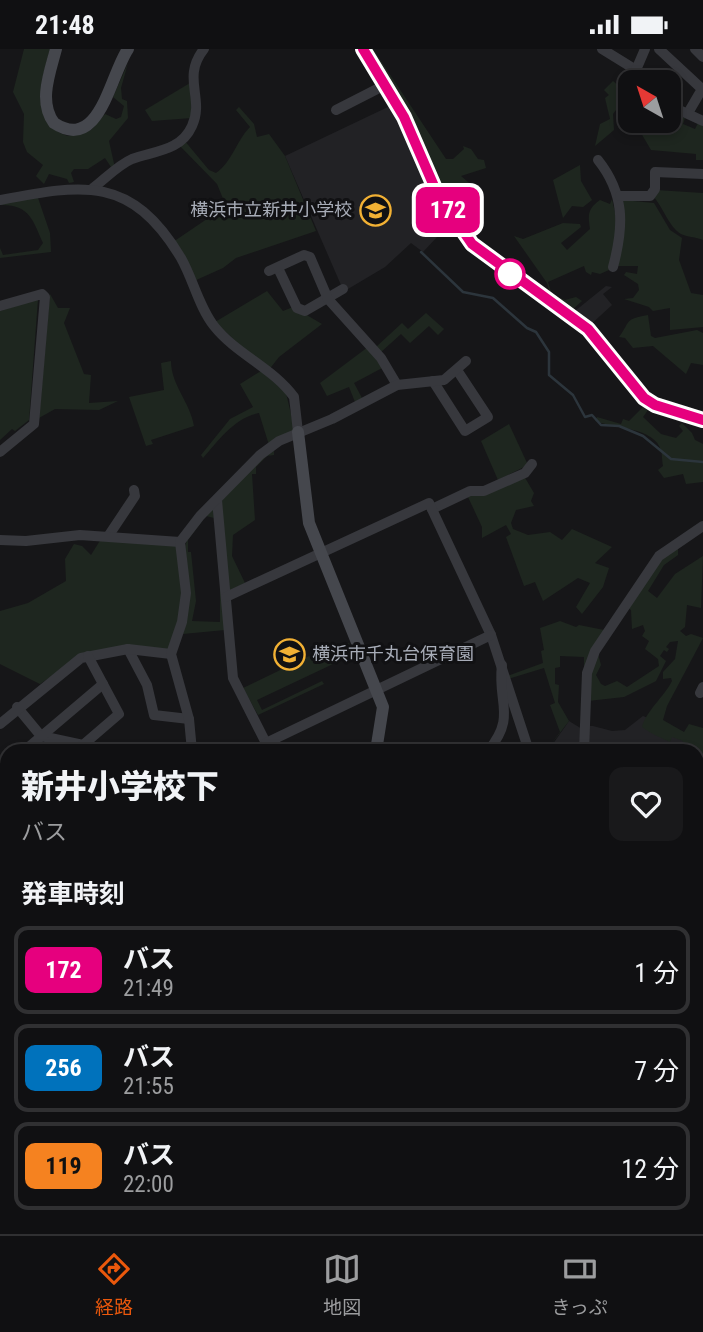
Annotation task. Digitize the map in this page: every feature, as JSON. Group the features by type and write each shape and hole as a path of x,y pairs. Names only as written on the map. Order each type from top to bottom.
{"street":[{"path":"56,49 46,91 46,107 54,123 71,130 79,130 97,117 128,49"},
{"path":"93,188 131,159 174,146 192,128 196,106 192,74 204,49"},
{"path":"363,49 411,132 437,193 481,254 588,329 644,398 655,405 703,420"},
{"path":"602,49 636,69 645,49"},
{"path":"659,49 702,89 688,113"},
{"path":"695,49 703,57"},
{"path":"336,110 385,86"},
{"path":"681,108 703,121"},
{"path":"598,160 620,196 619,244 613,267"},
{"path":"620,196 650,196 655,189 655,172 703,174"},
{"path":"0,199 61,188 93,188 128,201 146,214 180,256 211,323 233,348 289,389 294,397 309,523 377,690 383,719 378,744"},
{"path":"343,289 328,299 304,311 297,308 274,270 304,255 310,257 328,299 381,358 397,385"},
{"path":"0,306 42,294 45,297 34,423 0,452"},
{"path":"191,744 189,719 171,654 182,622 186,593 180,542 260,455 298,432 332,419 397,385 444,380 466,361"},
{"path":"433,381 465,431 488,417 457,370"},
{"path":"432,509 470,491 484,491 525,473 532,464"},
{"path":"109,535 135,496 134,490"},
{"path":"217,500 233,678 266,744"},
{"path":"226,597 429,503 491,635 527,744"},
{"path":"584,744 587,673 594,651 659,556 703,526"},
{"path":"0,540 26,541 109,535 180,542"},
{"path":"274,744 491,635"},
{"path":"0,724 17,707 88,656 128,649 171,654"},
{"path":"128,649 147,685 154,715 189,719"},
{"path":"84,744 119,714 88,656"},
{"path":"494,744 500,736 505,721 506,708 500,680 502,664"},
{"path":"32,744 103,684"},
{"path":"17,707 41,736 66,744"}],"shaded area":[{"path":"24,49 50,49 42,86 43,111 55,130 68,136 91,130 105,114 116,119 121,117 124,106 113,97 128,63 121,88 122,99 127,101 128,118 109,141 115,168 113,170 105,158 88,169 74,169 71,173 74,182 69,183 67,179 49,174 44,184 36,176 43,165 27,152 23,142 24,114 13,92"},
{"path":"368,49 373,49 446,159 453,159 464,149 463,146 471,149 478,159 484,160 486,168 461,176 475,188 451,202"},
{"path":"613,81 618,85 618,110 613,114 614,130 595,146 600,124 610,119 605,98 609,95 604,90"},
{"path":"190,83 192,118 152,121 145,110"},
{"name":"横浜市立新井小学校","path":"390,106 433,198 450,223 423,252 411,243 385,267 348,289 341,285 285,156"},
{"path":"239,107 254,124 257,137 269,134 285,156 316,231 236,258 223,268 194,281 173,242 226,206 217,184 179,145 184,140 209,170 216,173 227,163 250,127 236,110"},
{"path":"681,117 685,118 683,124 695,129 698,123 703,125 703,160 696,160 696,154 651,150 641,133 681,133"},
{"path":"580,165 581,181 592,200 583,207 572,206 563,218 553,180"},
{"path":"656,190 703,193 703,240 677,231 653,196"},
{"path":"37,195 50,233 51,252 0,258 0,248 3,255 38,250 43,243 29,215 18,207 0,205 0,201"},
{"path":"612,199 618,226 609,270 600,274 592,272 591,275 586,272 584,266 548,282 552,295 565,300 576,297 582,301 573,309 551,298 547,283 514,236 523,239 563,223 580,224 581,227 561,243 567,250 590,229 589,216 593,207 600,200 610,204"},
{"path":"623,200 654,203 670,230 682,238 679,260 691,293 703,295 703,327 670,330 670,308 653,311 649,307 624,299 633,298 639,290 638,284 624,275 626,272 637,274 638,266 616,266 625,223"},
{"path":"606,286 612,287 603,294 612,305 589,326 574,313"},
{"path":"267,291 283,311 293,307 322,324 279,357 268,371 215,322"},
{"path":"50,294 58,308 70,308 64,323 84,374 91,375 89,403 118,401 99,410 55,409 39,418"},
{"path":"38,299 29,420 15,431 12,429 0,440 0,311"},
{"path":"426,313 444,329 438,335 429,326 410,343 401,334 381,352 376,347 402,323 408,329"},
{"path":"648,315 651,336 655,338 697,330 703,333 703,365 691,363 686,374 653,346 633,348 625,338 619,337 631,319"},
{"path":"368,347 384,367 354,383 362,398 355,402 349,387 327,396 320,383"},
{"path":"171,361 174,378 194,426 151,440 153,444 146,446 129,397 164,390 161,363"},
{"path":"261,371 286,393 295,431 269,445 259,413 235,425 203,458 201,455 230,419 253,407 240,384"},
{"path":"644,406 648,410 643,417 661,434 676,438 683,431 679,426 682,423 695,440 703,444 703,482 686,484 683,474 664,478 658,470 663,466 661,452 651,437 595,421 597,417 621,424 623,419 629,421"},
{"path":"509,424 528,465 498,480 481,441"},
{"path":"274,447 274,455 267,456 256,467 256,474 252,474 255,520 233,535 232,556 245,583 230,590 227,589 220,500"},
{"path":"524,476 534,493 531,501 534,506 516,510 511,523 513,529 528,535 550,532 562,540 572,529 612,547 595,563 609,568 603,587 582,614 576,607 590,583 578,578 543,601 535,582 524,586 506,537 511,534 506,525 482,538 482,527 468,497"},
{"path":"213,507 214,518 206,516 188,540 196,601 192,621 220,622 220,590 223,590 225,630 183,634 190,594 185,546 187,540"},
{"path":"101,539 176,545 181,598 170,649 81,656 40,684 0,664 0,611 28,603 66,581 65,559 74,544 82,546 91,555"},
{"path":"678,546 678,555 664,565 648,591 657,598 675,574 703,556 701,608 687,605 685,627 680,631 686,636 691,634 703,638 667,706 663,720 684,732 689,724 703,728 703,744 682,744 683,741 672,737 670,742 642,727 647,715 672,681 671,678 663,679 663,672 675,659 678,641 670,642 666,647 669,649 667,652 664,650 660,656 666,661 656,681 624,697 588,701 589,673 598,654 601,665 596,675 605,686 617,681 627,687 659,666 658,659 645,649 649,641 642,636 645,631 643,625 632,629 631,610 627,607 664,557"},
{"path":"560,621 576,627 579,625 604,630 584,671 584,657 560,656 560,667 555,668 555,684 559,685 558,702 569,721 551,744 560,732 550,705 555,703 544,668 508,679 507,676 543,663 541,651 544,650 540,628"},
{"path":"336,643 340,647 349,643 356,658 352,659 350,656 257,700 262,710 322,681 324,684 258,715 243,688"},
{"path":"643,716 691,735 684,744 553,744 569,721 582,729 583,726 593,726 612,731 625,730"}],"waterway":[{"path":"421,252 463,292 493,298 527,328 536,332 549,352 549,375 573,395 585,417 592,415 601,425 619,426 643,436 671,459 703,462"}],"bus line":[{"name":"172","path":"363,49 404,117 437,193 456,223 481,254 588,329 644,398 655,405 703,420"}],"place":[{"name":"横浜市立新井小学校","path":"375,210"},
{"name":"横浜市千丸台保育園","path":"289,654"}]}
